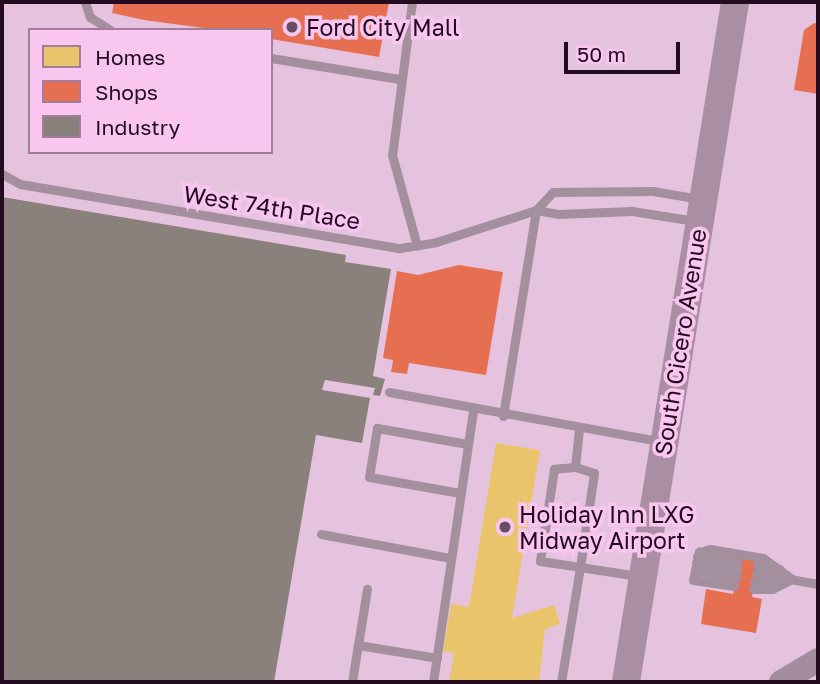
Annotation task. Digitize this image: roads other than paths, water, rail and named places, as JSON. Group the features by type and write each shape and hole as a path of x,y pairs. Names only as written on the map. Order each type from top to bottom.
{"main road":[{"name":"South Cicero Avenue","path":"626,682 735,2"}],"street":[{"path":"780,682 818,660"}],"lane":[{"path":"85,2 90,17 107,28"},
{"path":"412,2 399,79 392,155 417,246"},
{"path":"273,58 399,79"},
{"name":"West 74th Place","path":"2,174 20,184 400,248 417,246 536,211 558,215 701,210"},
{"name":"West 74th Place","path":"536,211 553,192 653,191 701,210"},
{"path":"503,416 536,211"},
{"path":"389,393 458,402 472,411 664,443"},
{"path":"433,682 472,411"},
{"path":"460,494 369,477 377,428 468,444"},
{"path":"575,467 579,429"},
{"path":"561,682 580,568 594,473 575,467 554,469 540,561 580,568 643,577"},
{"path":"321,534 451,558"},
{"path":"695,568 710,549 763,558 782,569 792,579"},
{"path":"695,568 736,574 695,568"},
{"path":"755,577 782,569"},
{"path":"755,577 818,584"},
{"path":"755,577 781,585 792,579"},
{"path":"352,682 366,589"},
{"path":"358,645 436,658"}],"place":[{"name":"Ford City Mall","path":"292,27"},
{"name":"Holiday Inn LXG Midway Airport","path":"505,527"}]}
